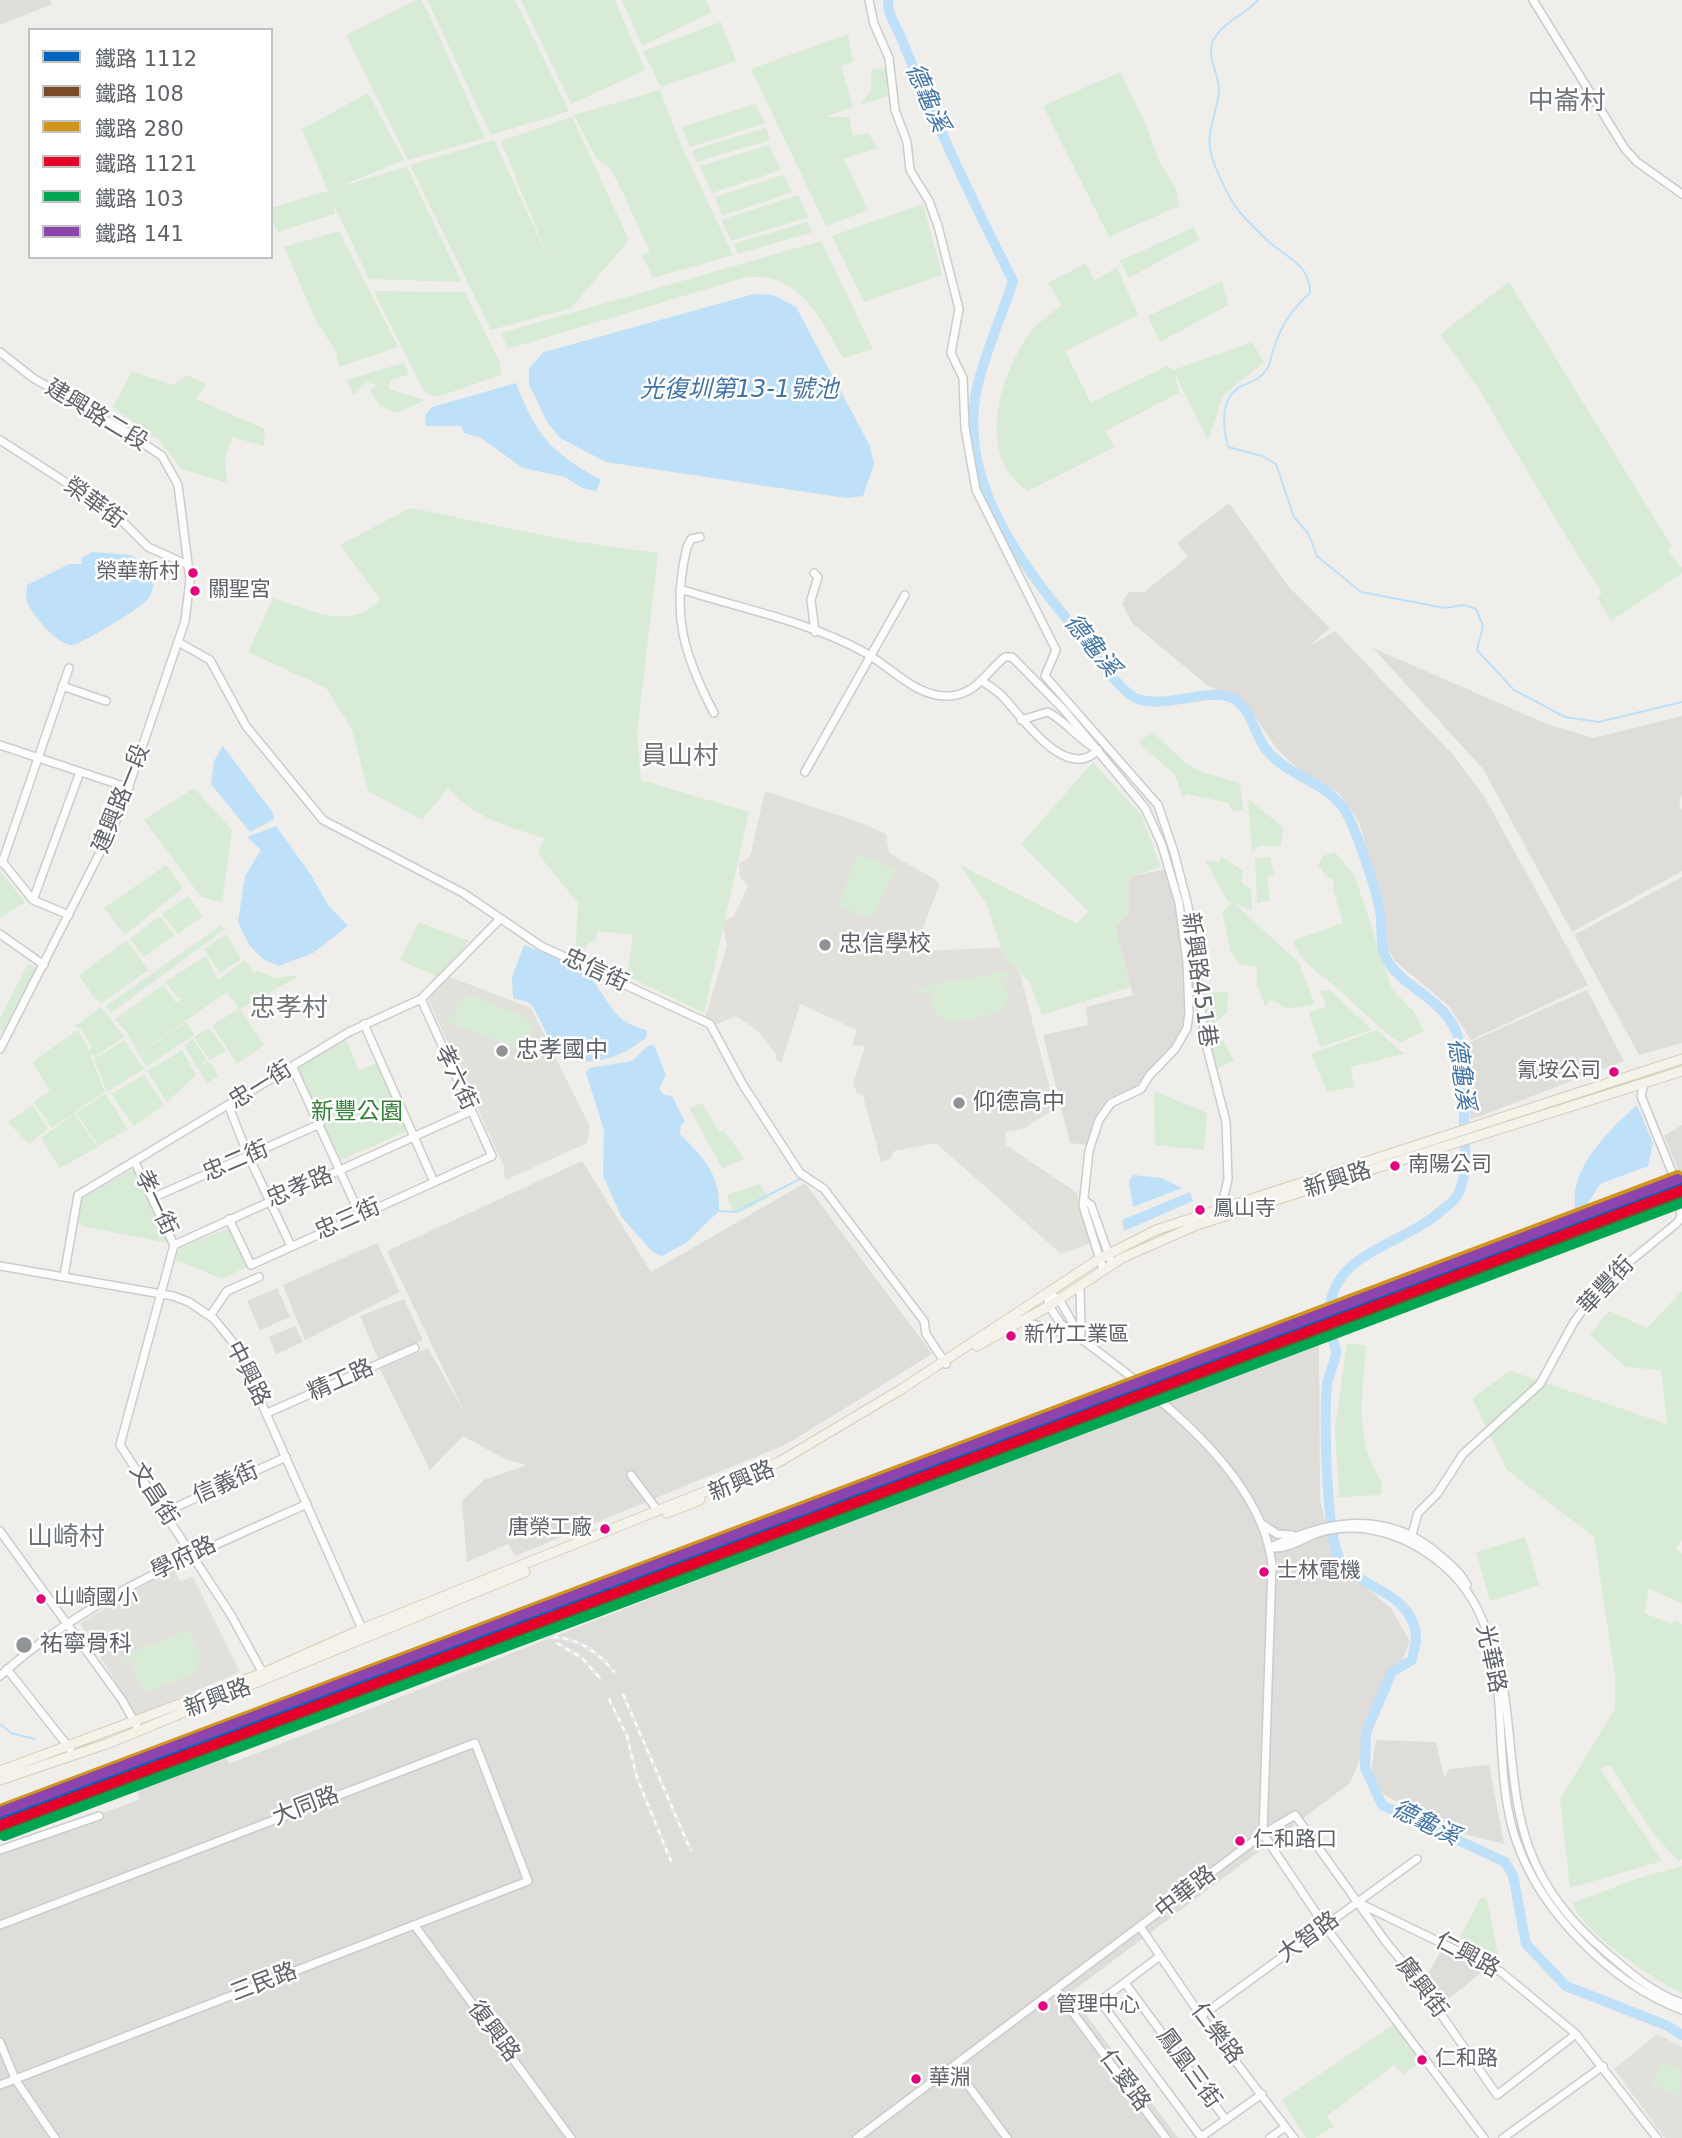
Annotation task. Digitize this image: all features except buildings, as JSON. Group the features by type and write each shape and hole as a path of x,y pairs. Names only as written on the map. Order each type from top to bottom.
{"main road":[{"name":"新興路","path":"364,1632 416,1619 787,1463 944,1363 1103,1256 1156,1230 1475,1124 1682,1059"},
{"path":"1644,1083 1682,1071"},
{"name":"新興路","path":"0,1780 73,1756 137,1726 265,1677 364,1632 798,1453 944,1363 1049,1306 1107,1267 1197,1225 1644,1083"},
{"name":"新興路","path":"0,1771 69,1746 137,1726"}],"street":[{"name":"新興路451巷","path":"869,0 874,24 889,58 895,110 908,142 910,170 929,201 938,226 960,309 951,354 963,377 965,428 976,490 1056,650 1045,676 1158,805 1183,879 1205,1040 1226,1122 1228,1179 1221,1208"},
{"path":"1533,0 1625,149 1637,162 1682,194"},
{"name":"建興路二段","path":"0,352 33,378 162,456 178,485 186,532"},
{"name":"榮華街","path":"0,440 115,514 148,547 188,565"},
{"name":"建興路一段","path":"0,1049 3,1037 44,965 108,839 129,788 188,607 186,532"},
{"path":"700,537 691,539 687,547 678,617 685,649 714,713"},
{"path":"814,573 819,583 811,600 815,632"},
{"path":"680,590 815,632 871,656 911,685 936,695 959,695 982,681 1005,657 1012,657 1058,703 1145,808 1163,845 1179,902 1187,962 1189,1013 1187,1028 1166,1060 1149,1076 1141,1090 1111,1103 1100,1120 1089,1151 1084,1199 1091,1205 1107,1267"},
{"path":"805,772 905,595"},
{"name":"忠信街","path":"178,642 210,660 246,726 323,820 463,893 541,946 710,1024 743,1085 800,1173 830,1196 924,1321 926,1334 944,1363"},
{"path":"69,668 1,861 33,900 69,915"},
{"path":"982,681 1003,697 1021,720 1050,748 1079,759 1098,750"},
{"path":"62,686 106,701"},
{"path":"1021,720 1048,712 1061,719 1076,736 1098,750"},
{"path":"0,744 129,788"},
{"path":"33,900 80,772"},
{"name":"忠一街","path":"64,1276 78,1195 364,1024 421,999 500,919"},
{"path":"0,934 44,965"},
{"name":"孝六街","path":"421,999 492,1156"},
{"path":"364,1024 434,1182"},
{"path":"293,1068 360,1215"},
{"path":"1644,1083 1641,1096 1676,1182"},
{"path":"229,1107 247,1155 291,1246"},
{"name":"忠孝路","path":"174,1245 471,1111"},
{"name":"忠二街","path":"152,1198 320,1124"},
{"name":"忠三街","path":"229,1220 251,1265 492,1156"},
{"name":"孝一街","path":"135,1162 174,1245"},
{"name":"華豐街","path":"1411,1538 1418,1513 1437,1494 1463,1454 1540,1384 1574,1322 1602,1284 1677,1223 1681,1217 1679,1200"},
{"path":"161,1293 174,1245"},
{"name":"中興路","path":"0,1266 161,1293 190,1303 210,1316 236,1346 364,1632"},
{"path":"210,1316 227,1291 259,1277"},
{"path":"1081,1282 1078,1297 1082,1340"},
{"name":"文昌街","path":"161,1293 120,1446 192,1553 265,1677"},
{"path":"1047,1293 1059,1299 1082,1340"},
{"path":"1047,1293 1049,1306 1061,1324 1210,1447 1237,1478 1261,1523 1270,1548 1263,1834 1325,1926 1484,2138"},
{"path":"1019,1320 1082,1340"},
{"name":"精工路","path":"267,1413 415,1348"},
{"name":"信義街","path":"166,1512 286,1457"},
{"path":"631,1475 658,1511"},
{"name":"學府路","path":"0,1676 23,1654 68,1624 192,1553 307,1504"},
{"path":"1261,1523 1282,1535 1300,1534"},
{"name":"光華路","path":"1270,1548 1284,1548 1334,1527"},
{"name":"光華路","path":"1270,1548 1300,1534 1334,1527 1370,1529 1411,1538 1462,1575 1491,1626 1506,1700 1512,1782 1532,1859 1573,1922 1651,1988 1682,2003"},
{"path":"0,1531 68,1624 137,1726"},
{"name":"光華路","path":"1411,1538 1457,1577 1492,1649 1505,1783 1516,1839 1540,1891 1552,1911 1586,1945 1650,1996 1682,2010"},
{"path":"7,1670 69,1746 73,1756"},
{"name":"大同路","path":"0,1925 475,1743 528,1881"},
{"name":"仁興路","path":"1263,1834 1295,1815 1358,1902 1502,1972 1576,2034 1657,2138"},
{"path":"0,1850 99,1816"},
{"name":"中華路","path":"857,2138 1141,1928 1263,1834"},
{"name":"大智路","path":"1201,2016 1417,1859"},
{"name":"三民路","path":"0,2085 528,1881"},
{"name":"廣興街","path":"1358,1902 1418,1981 1497,2095 1576,2034"},
{"name":"復興路","path":"415,1926 571,2138"},
{"name":"仁樂路","path":"1141,1928 1201,2016 1294,2138"},
{"path":"1160,1956 1100,2001 1200,2137 1262,2094"},
{"name":"鳳凰三街","path":"1125,1983 1226,2120"},
{"name":"仁愛路","path":"1056,1990 1166,2138"},
{"path":"0,2042 15,2079 55,2138"},
{"path":"954,2066 1006,2138"},
{"path":"1503,2138 1603,2066"},
{"path":"1270,2138 1285,2127"}],"shaded area":[{"path":"0,0 50,0 52,4 0,25"},
{"path":"1229,503 1289,587 1330,628 1308,647 1335,631 1454,756 1484,796 1588,985 1471,1040 1449,1006 1395,961 1385,942 1382,900 1359,822 1339,793 1306,776 1277,749 1246,703 1207,685 1132,623 1122,603 1129,592 1144,592 1188,557 1177,543"},
{"path":"1373,648 1547,724 1593,738 1682,716 1682,794 1679,803 1682,810 1682,871 1572,932 1483,769"},
{"path":"765,791 859,822 886,834 889,853 936,880 939,885 922,931 927,935 923,951 1013,947 1055,1109 1023,1129 1005,1132 1006,1145 1076,1192 1093,1242 1061,1254 936,1143 894,1151 890,1159 881,1162 863,1096 857,1093 853,1084 865,1046 852,1045 857,1030 800,1004 781,1063 776,1060 776,1054 759,1032 736,1016 715,1025 705,1018 727,946 722,922 734,916 748,886 740,877 739,863 750,857"},
{"path":"1165,869 1180,928 1185,1022 1171,1048 1146,1076 1132,1089 1108,1098 1094,1118 1087,1145 1070,1143 1043,1035 1088,1025 1086,1007 1133,995 1115,926 1129,914 1130,877"},
{"path":"1682,877 1682,1043 1639,1055 1574,935"},
{"name":"忠孝國中","path":"450,977 531,1008 590,1127 587,1143 506,1180 503,1171 505,1169 428,999"},
{"path":"1587,990 1624,1061 1470,1120 1466,1044"},
{"path":"1682,1125 1682,1178 1664,1136"},
{"path":"582,1161 651,1272 805,1183 932,1354 787,1444 515,1556 508,1544 467,1562 462,1501 484,1480 527,1465 507,1460 463,1436 430,1470 380,1369 428,1348 464,1412 387,1251"},
{"path":"377,1243 400,1292 305,1340 283,1285"},
{"path":"277,1288 290,1317 260,1330 247,1301"},
{"path":"404,1299 423,1340 378,1359 360,1316"},
{"path":"295,1326 303,1342 276,1354 269,1337"},
{"path":"1319,1340 1320,1500 1335,1562 1391,1608 1410,1642 1350,1783 1070,1993 1178,2138 0,2138 0,1853 140,1799 136,1788 226,1757 229,1764 757,1557 1018,1451"},
{"name":"山崎國小","path":"174,1568 180,1581 193,1577 240,1672 136,1716 80,1623"},
{"path":"1376,1740 1436,1742 1444,1777 1449,1769 1489,1765 1504,1844 1455,1832 1383,1794 1371,1772"},
{"path":"1443,1947 1485,1969 1444,2003 1424,1981"},
{"path":"1657,2034 1682,2047 1682,2138 1665,2138 1614,2069"}],"green space":[{"path":"416,0 421,0 429,14 485,138 408,160 346,35"},
{"path":"427,0 515,0 569,111 491,135"},
{"path":"521,0 615,0 645,70 571,104"},
{"path":"622,0 705,0 712,12 642,46"},
{"path":"721,22 736,61 661,87 643,51"},
{"path":"848,34 853,62 841,66 853,107 824,117 849,117 853,136 868,133 878,148 844,159 868,210 826,226 751,69"},
{"path":"886,68 888,96 860,105 871,90 871,70"},
{"path":"1120,72 1146,125 1160,164 1176,188 1179,206 1109,237 1043,106"},
{"path":"660,90 680,143 733,255 653,278 642,255 650,252 622,191 610,168 596,158 574,115"},
{"path":"368,93 404,160 338,187 407,167 462,282 369,279 333,203 335,214 277,232 273,223 273,207 328,191 302,129"},
{"path":"755,104 765,123 690,147 682,127"},
{"path":"572,117 629,240 571,308 491,330 410,165 494,140 549,260 501,141"},
{"path":"766,128 770,140 696,162 692,150"},
{"path":"769,145 781,170 712,193 700,166"},
{"path":"783,175 793,192 722,216 715,197"},
{"path":"798,195 809,217 731,241 721,220"},
{"path":"923,204 942,275 864,302 832,236"},
{"path":"807,222 813,232 738,254 734,244"},
{"path":"1194,227 1199,240 1129,278 1120,261"},
{"path":"339,231 398,347 339,367 336,351 316,321 284,247"},
{"path":"821,241 873,349 843,358 817,313 806,301 795,290 765,277 746,277 508,349 501,333"},
{"path":"1086,263 1094,281 1117,267 1138,315 1065,351 1091,403 1167,366 1174,370 1252,342 1264,362 1223,395 1208,441 1175,374 1179,393 1105,431 1115,447 1028,491 1012,476 1002,458 997,437 1002,392 1009,371 1030,333 1062,305 1048,283"},
{"path":"1222,281 1228,305 1160,342 1148,316"},
{"path":"1509,282 1672,547 1668,551 1682,568 1682,573 1611,621 1597,597 1602,593 1479,389 1440,334"},
{"path":"374,291 465,292 500,363 501,375 437,397 425,393"},
{"path":"404,363 408,375 391,380 389,389 425,400 397,413 380,406 370,391 376,385 367,382 354,395 346,380"},
{"path":"132,371 173,385 187,375 206,384 196,399 265,429 264,446 232,437 225,459 227,483 182,469 158,440 113,407"},
{"path":"410,508 578,542 658,553 637,734 641,780 749,812 704,1013 627,976 633,935 598,931 595,940 588,944 580,956 576,945 578,903 538,854 544,838 480,814 448,788 422,820 368,791 352,729 326,688 248,652 273,598 329,615 343,616 369,609 380,599 340,545"},
{"path":"1152,731 1185,763 1201,772 1240,783 1243,810 1232,811 1229,803 1187,794 1183,798 1175,775 1139,743"},
{"path":"1093,762 1141,815 1161,867 1130,877 1130,914 1115,926 1131,987 1042,1015 1030,983 1004,956 986,903 960,865 1076,923 1089,912 1021,844"},
{"path":"194,788 232,830 222,902 201,897 144,820"},
{"path":"1248,799 1283,827 1281,846 1259,846 1252,852"},
{"path":"1335,852 1355,877 1392,989 1414,1012 1424,1031 1400,1043 1312,967 1301,956 1293,941 1343,923 1333,889 1334,880 1326,876 1318,865 1323,856"},
{"path":"857,854 895,869 872,918 838,907"},
{"path":"1221,856 1243,871 1241,883 1251,888 1252,910 1235,904 1299,963 1315,1004 1288,1009 1272,1000 1265,1006 1257,985 1257,967 1240,964 1231,953 1222,912 1232,903 1228,902 1205,860 1219,862"},
{"path":"1270,857 1274,874 1267,877 1270,900 1257,903 1255,858"},
{"path":"166,865 183,888 125,935 104,908"},
{"path":"0,871 25,902 0,918"},
{"path":"188,896 203,916 178,934 162,914"},
{"path":"159,916 175,935 144,957 130,939"},
{"path":"419,922 469,941 438,977 400,960"},
{"path":"221,925 225,929 111,1013 106,1006"},
{"path":"226,934 241,959 220,973 204,949"},
{"path":"127,940 148,970 102,1003 95,999 79,975"},
{"path":"206,956 218,980 245,960 254,973 258,971 275,978 301,975 240,1009 264,1045 237,1064 212,1025 239,1009 227,992 138,1054 128,1034 115,1019 163,985 176,1003 184,997 179,999 165,982"},
{"path":"28,964 38,969 5,1033 0,1030 0,1018"},
{"path":"1009,971 1011,976 999,978 1007,990 1008,1000 1003,1007 971,1019 949,1023 935,1014 931,1002 935,991 918,995 916,988"},
{"path":"1197,987 1212,992 1228,992 1227,1013 1204,1030"},
{"path":"1320,990 1330,990 1372,1030 1320,1047 1309,1012 1326,1007"},
{"path":"470,995 528,1018 532,1033 524,1043 542,1051 540,1057 445,1021 448,1014 456,1017 456,1004"},
{"path":"101,1007 124,1037 94,1057 90,1054 105,1092 52,1128 34,1102 49,1091 52,1094 32,1062 78,1030 89,1051 91,1047 82,1029 75,1026"},
{"path":"186,1022 194,1035 147,1066 139,1054"},
{"path":"209,1028 226,1051 210,1060 194,1037"},
{"path":"1377,1030 1404,1054 1350,1067 1355,1087 1327,1092 1311,1054"},
{"path":"1218,1031 1234,1061 1211,1071 1205,1040"},
{"path":"192,1038 207,1060 199,1065 210,1062 218,1076 207,1083 184,1045"},
{"name":"新豐公園","path":"346,1039 359,1071 377,1062 407,1131 341,1160 321,1122 298,1067"},
{"path":"124,1040 144,1069 107,1092 94,1059"},
{"path":"182,1050 196,1075 167,1102 147,1071"},
{"path":"144,1075 164,1105 134,1126 111,1094"},
{"path":"1154,1091 1207,1113 1204,1150 1155,1145"},
{"path":"105,1094 128,1129 99,1146 76,1113"},
{"path":"702,1103 719,1132 724,1131 745,1159 722,1168 689,1108"},
{"path":"33,1105 48,1129 29,1144 8,1122"},
{"path":"74,1114 98,1147 60,1168 41,1138"},
{"path":"135,1168 170,1241 168,1243 82,1226 78,1222 83,1197"},
{"path":"760,1184 768,1198 737,1214 732,1210 727,1195"},
{"path":"229,1228 248,1266 222,1279 176,1260 179,1248"},
{"path":"1682,1291 1682,1540 1675,1549 1682,1553 1682,1603 1649,1589 1644,1613 1672,1624 1674,1620 1682,1624 1682,1859 1679,1861 1654,1835 1610,1765 1600,1769 1662,1861 1570,1888 1560,1799 1615,1709 1615,1676 1594,1537 1507,1470 1472,1398 1510,1371 1667,1424 1661,1370 1626,1367 1590,1335 1609,1311 1647,1328"},
{"path":"1347,1343 1366,1346 1362,1398 1363,1433 1373,1466 1382,1481 1381,1495 1339,1497 1335,1428"},
{"path":"1525,1537 1539,1585 1490,1601 1476,1552"},
{"path":"191,1629 195,1636 191,1638 201,1654 197,1672 150,1691 140,1685 134,1673 136,1657 124,1660 123,1656"},
{"path":"1682,1866 1682,1993 1638,1967 1603,1940 1578,1914 1573,1903 1636,1879"},
{"path":"1481,1897 1487,1900 1499,1959 1493,1962 1457,1943"},
{"path":"1394,2024 1421,2062 1403,2074 1394,2065 1327,2116 1334,2126 1315,2138 1306,2138 1282,2100"},
{"path":"1662,2062 1682,2071 1679,2096 1652,2084"}],"water":[{"name":"光復圳第13-1號池","path":"754,294 773,295 796,307 870,446 874,464 863,496 846,498 606,462 560,438 547,422 529,384 529,368 544,352"},
{"path":"516,383 531,417 547,441 569,460 601,480 596,491 582,488 565,477 523,468 481,438 464,433 461,426 426,426 425,415 432,407"},
{"path":"92,552 132,555 151,578 153,586 147,600 122,618 78,643 66,644 45,628 29,607 26,599 27,585 69,564 82,564 81,558"},
{"path":"223,746 273,813 274,819 250,832 211,784 214,761"},
{"path":"276,826 311,875 328,905 348,926 313,953 279,966 263,959 249,945 238,922 245,876 261,850 247,837"},
{"path":"524,945 579,968 592,980 616,1013 634,1026 647,1030 646,1038 604,1060 581,1061 557,1055 534,1008 528,1002 513,998 512,977"},
{"path":"654,1045 666,1075 659,1088 664,1095 672,1096 685,1122 681,1125 680,1134 709,1168 719,1198 719,1211 687,1242 662,1256 653,1252 622,1218 603,1176 604,1130 586,1073 589,1068 632,1061 648,1046"},
{"path":"1637,1105 1653,1143 1648,1166 1600,1184 1583,1211 1577,1214 1577,1183 1583,1168 1602,1140"},
{"path":"1133,1175 1161,1178 1182,1188 1133,1207 1129,1181"},
{"path":"1190,1192 1193,1201 1124,1231 1122,1220"}],"waterway":[{"name":"德龜溪","path":"888,0 891,16 941,131 1013,281 980,375 973,422 976,455 998,518 1034,576 1105,668 1131,695 1138,699 1162,702 1211,695 1232,698 1244,708 1261,742 1273,757 1324,789 1341,805 1353,826 1371,878 1380,910 1385,957 1395,971 1441,1009 1459,1038 1464,1071 1465,1153 1464,1173 1458,1195 1428,1221 1362,1258 1348,1269 1337,1283 1330,1304 1330,1331 1336,1351 1327,1385 1326,1447 1331,1523 1335,1543 1339,1558 1346,1568 1404,1607 1412,1619 1416,1635 1412,1660 1392,1672 1366,1732 1365,1768 1382,1805 1505,1862 1513,1875 1526,1944 1566,1986 1668,2026 1682,2035"},
{"path":"1258,0 1223,27 1212,45 1219,90 1211,129 1211,154 1235,205 1269,242 1302,269 1309,283 1310,293 1284,325 1264,373 1233,392 1229,399 1224,414 1228,447 1262,456 1276,464 1294,517 1308,533 1317,556 1361,592 1445,608 1464,605 1476,609 1483,626 1477,650 1514,690 1565,717 1599,722 1682,702"},
{"path":"719,1211 735,1212 800,1179"},
{"path":"0,1724 11,1733 35,1739"}],"tunnel":[{"path":"1676,1182 1679,1201"}],"railway":[{"path":"119,1783 472,1650 511,1640 530,1637 566,1639 583,1645 599,1656 614,1672"},
{"path":"557,1643 582,1658 600,1678"},
{"path":"623,1694 691,1851"},
{"path":"609,1699 627,1736 637,1778 671,1861"}],"rail line":[{"name":"280","path":"0,1809 1678,1175"},
{"name":"141","path":"0,1812 1678,1179"},
{"name":"1112","path":"0,1822 1682,1186"},
{"name":"1121","path":"0,1825 1682,1190"},
{"name":"108","path":"4,1833 1682,1199"},
{"name":"103","path":"4,1836 1682,1203"}],"place":[{"name":"榮華新村","path":"193,573"},
{"name":"關聖宮","path":"195,591"},
{"name":"忠信學校","path":"825,945"},
{"name":"忠孝國中","path":"502,1051"},
{"name":"氰垵公司","path":"1614,1072"},
{"name":"仰德高中","path":"959,1103"},
{"name":"南陽公司","path":"1395,1166"},
{"name":"鳳山寺","path":"1200,1210"},
{"name":"新竹工業區","path":"1011,1336"},
{"name":"唐榮工廠","path":"605,1529"},
{"name":"士林電機","path":"1264,1572"},
{"name":"山崎國小","path":"41,1599"},
{"name":"祐寧骨科","path":"24,1645"},
{"name":"仁和路口","path":"1240,1841"},
{"name":"管理中心","path":"1043,2006"},
{"name":"仁和路","path":"1422,2060"},
{"name":"華淵","path":"916,2079"}],"district":[{"name":"中崙村","path":"1567,102"},
{"name":"員山村","path":"680,757"},
{"name":"忠孝村","path":"289,1009"},
{"name":"山崎村","path":"66,1538"}]}
